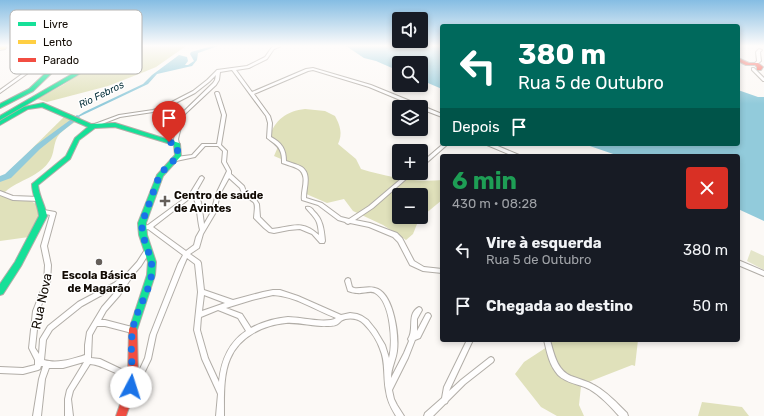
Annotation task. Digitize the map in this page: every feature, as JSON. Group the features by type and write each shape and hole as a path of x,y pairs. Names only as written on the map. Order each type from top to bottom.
{"main road":[{"path":"0,106 31,90 47,74"},
{"path":"0,118 24,101 69,74"},
{"path":"0,113 75,74"},
{"path":"0,122 26,108 37,105 47,106 93,126 115,125 177,144 179,154 176,159 160,174 142,223 145,227 152,267 151,275 132,330 133,374 129,398 121,416"},
{"path":"0,291 18,264 39,226 44,212 34,189 34,184 68,157 75,142 93,126"}],"street":[{"path":"93,126 124,115 163,108 194,92 208,82 218,71 226,69 234,70 252,65"},
{"path":"756,67 764,80"},
{"path":"251,94 307,70 313,69 370,86 440,115"},
{"path":"234,70 268,116 270,123 269,138 278,143 282,149 284,162 299,167 305,175 306,181 304,199 320,204 340,219 348,222 370,225 395,235 403,245 412,263 423,269 440,271"},
{"path":"177,144 176,139 182,115 215,84 218,80 218,71"},
{"path":"0,92 25,74"},
{"path":"217,93 224,114 219,145"},
{"path":"129,398 148,359 153,335 187,253 197,246 198,237 211,216 216,205 218,193 229,171 224,162 225,151 219,145 204,145 193,156 176,159"},
{"path":"428,159 444,146"},
{"path":"494,146 512,154"},
{"path":"228,174 242,187 245,195 254,199 257,204 257,218 268,229 276,230 298,227 311,230 322,241 320,220 317,215 308,208"},
{"path":"202,178 191,196 145,227 187,253 198,263 201,292 197,330 202,350 221,394"},
{"path":"348,222 372,207 403,180"},
{"path":"0,193 13,198 38,199"},
{"path":"194,193 200,205 200,222 202,229"},
{"name":"Rua Nova","path":"42,363 32,348 36,311 48,283 48,264 44,246 53,214 44,212"},
{"path":"69,416 68,398 70,390 88,359 90,334 95,323 104,309 129,279 132,272 148,250"},
{"path":"740,263 764,274"},
{"path":"37,416 42,379 43,339 50,328 80,304 116,285 132,272"},
{"path":"348,281 350,289 354,291 375,290 380,293 386,302 391,319 394,348 388,372"},
{"path":"201,292 234,303"},
{"path":"198,315 266,294 279,293 320,307 341,318 352,319"},
{"path":"219,308 240,316 250,331"},
{"path":"388,391 404,361 414,332 413,322 419,310"},
{"path":"220,416 222,379 227,358 234,346 250,331 263,324 275,321 297,320 334,323 341,318 351,316 359,317 365,321 384,348 388,372 388,391 392,405 400,416"},
{"path":"411,339 418,336 428,316"},
{"path":"95,323 105,323 132,330"},
{"path":"445,401 446,389 469,342"},
{"path":"548,342 554,364 560,372 568,378 586,384 595,390 624,416"},
{"path":"0,370 24,371 38,367 42,363 61,365 88,359 102,362 122,373 133,374"},
{"path":"428,416 463,382 491,360"}],"green space":[{"path":"142,65 158,65 142,73"},
{"path":"80,74 138,74 108,86 47,102 37,99"},
{"path":"305,109 325,111 335,116 340,130 340,140 338,144 356,159 361,169 392,177 392,180 440,180 440,202 428,212 428,188 392,188 392,224 417,224 413,234 406,240 383,225 353,211 344,199 327,203 304,193 308,186 301,174 300,167 274,156 280,142 270,137 278,121 287,114"},
{"path":"68,113 81,118 63,131 58,137 48,163 38,172 3,194 28,200 41,208 40,216 29,237 0,241 0,180"},
{"path":"751,250 764,256 764,270 747,261"},
{"path":"549,342 638,342 635,366 632,365 581,386 579,405 584,416 557,416 541,407 515,374 524,362 550,345"},
{"path":"702,402 742,407 749,416 698,416"}],"water":[{"path":"165,65 192,65 157,74 148,84 68,122 84,112 143,84"},
{"path":"428,65 440,65 440,88 428,83"},
{"path":"740,91 758,97 764,97 764,221 740,210 740,154 613,154 590,146 740,146"}],"waterway":[{"name":"Rio Febros","path":"0,179 8,176 38,147 77,117"}],"traffic: fast":[{"path":"0,106 31,90 48,74"},
{"path":"0,118 76,74"},
{"path":"0,123 26,108 43,105 90,126 115,125 177,144 178,156 160,175 142,223 143,235 152,262 151,275 133,330"},
{"path":"0,291 18,264 43,216 42,208 36,193 35,184 68,157 77,139 93,126"}],"traffic: jam":[{"path":"758,65 760,67 759,69"},
{"path":"121,416 133,375 133,330"}],"place":[{"name":"Centro de saúde de Avintes","path":"165,201"},
{"name":"Escola Básica de Magarão","path":"99,262"}],"route":[{"path":"131,387 133,374 132,330 136,315 149,285 152,267 142,230 142,223 162,170 175,160 179,154 177,144 169,142"}]}
